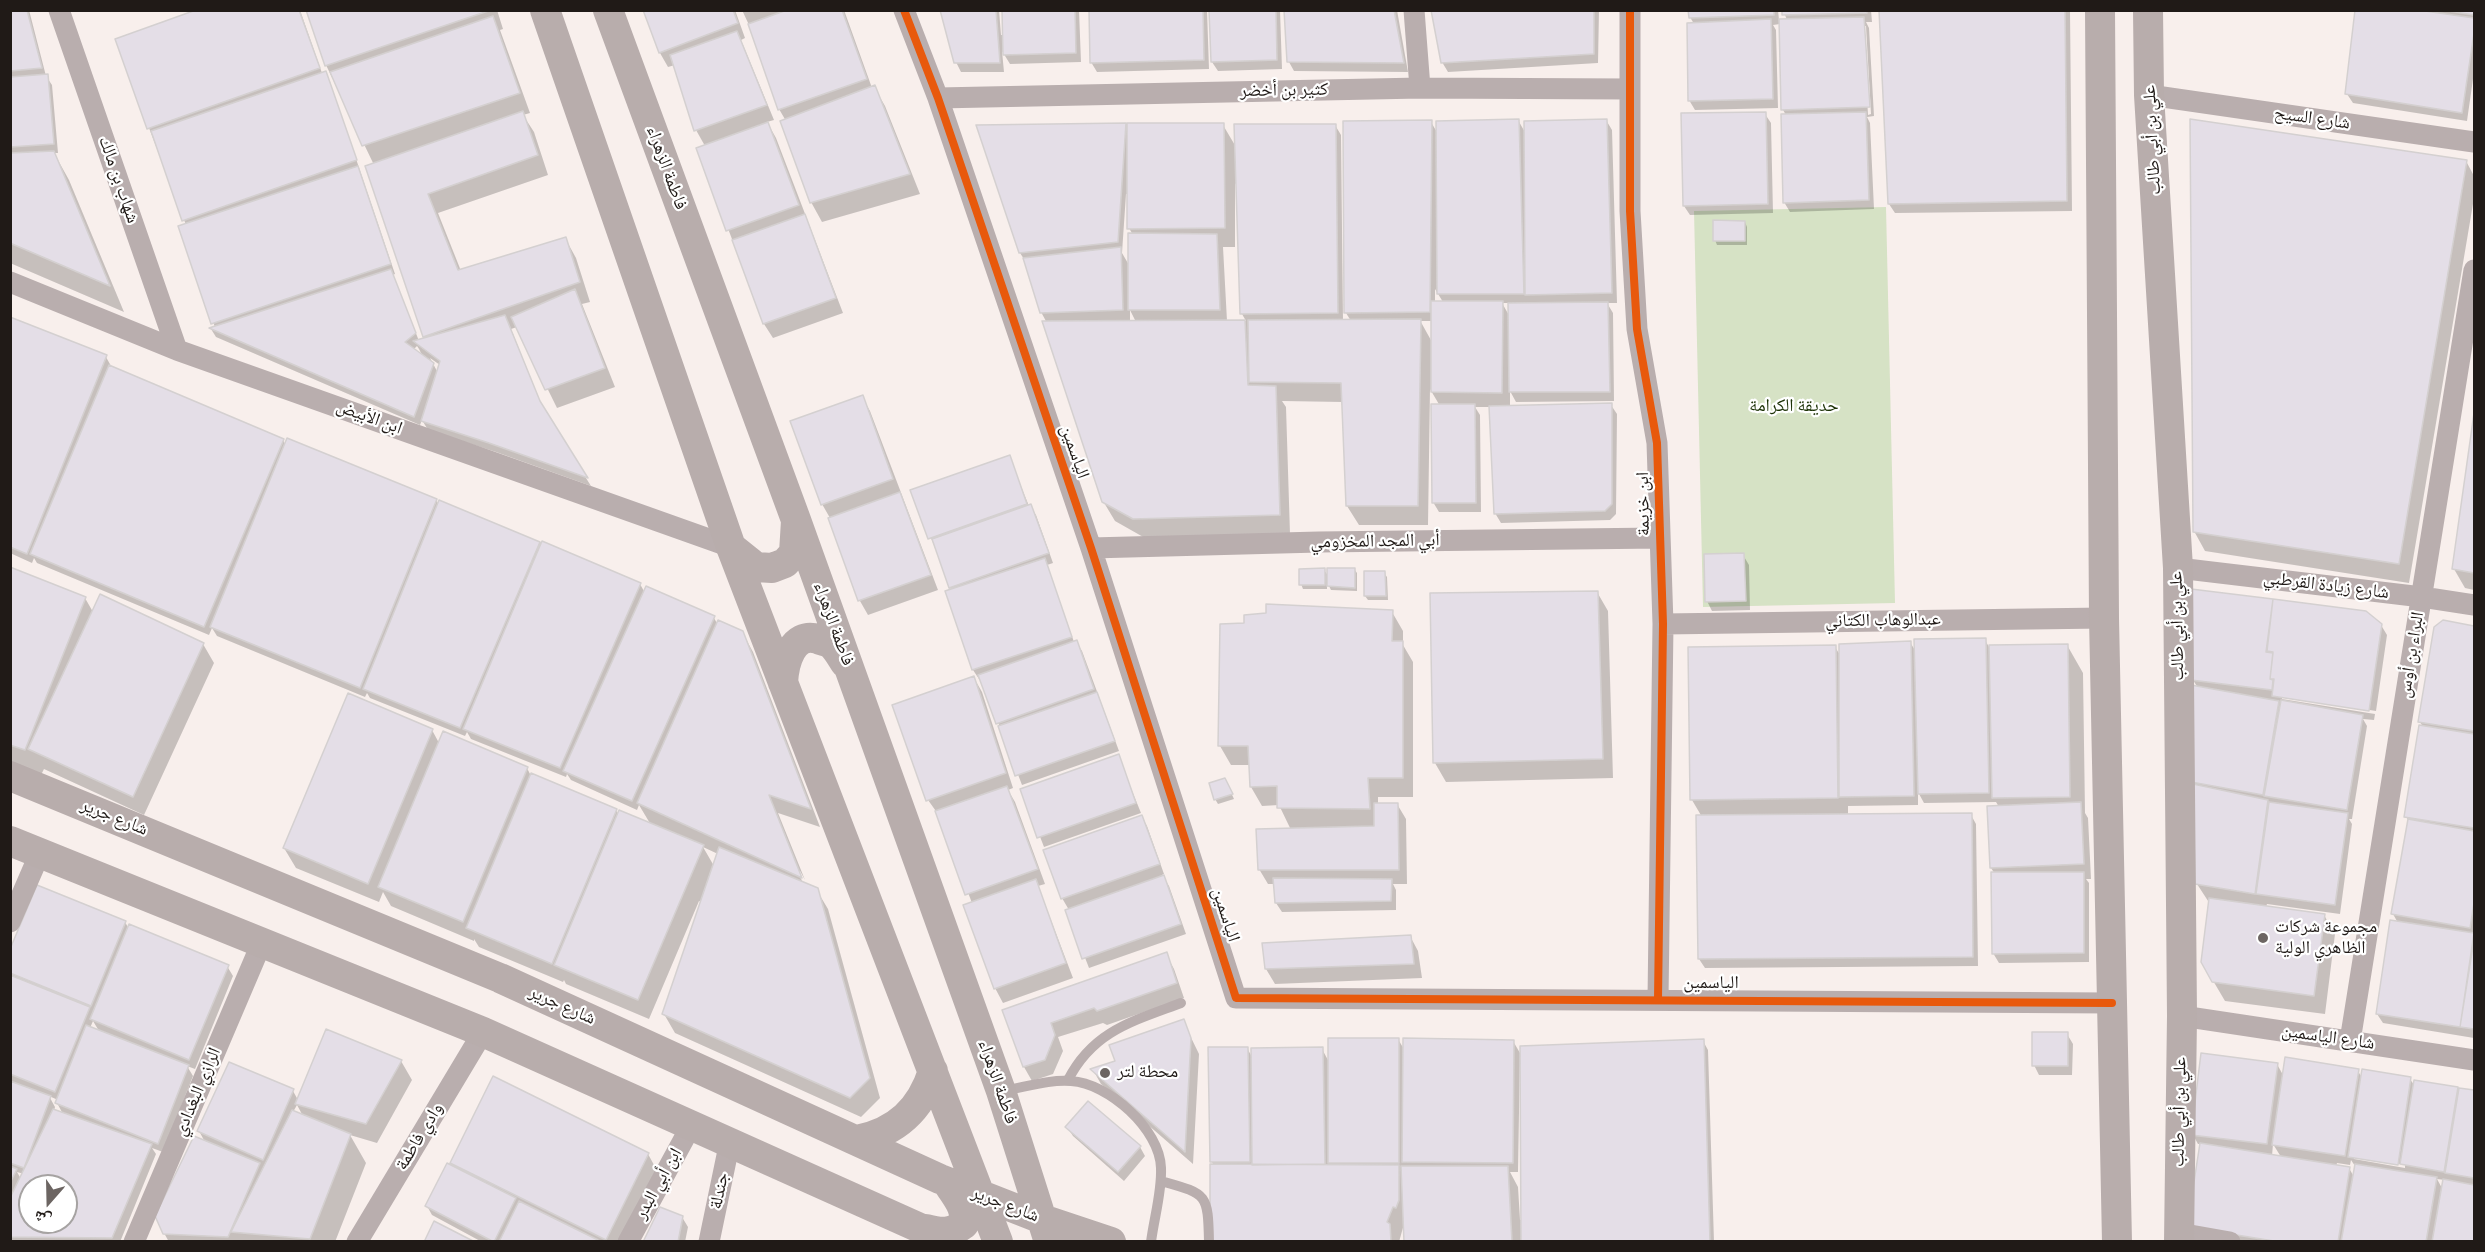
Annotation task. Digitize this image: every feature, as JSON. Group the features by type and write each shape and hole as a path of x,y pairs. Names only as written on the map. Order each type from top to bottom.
{"main road":[{"path":"545,10 731,547 933,1071 957,1172 965,1215 964,1224 953,1231 941,1233 912,1225"},
{"name":"فاطمة الزهراء","path":"608,10 796,520 1001,1091 1046,1230"},
{"path":"2100,10 2104,618 2117,1242"},
{"name":"علي بن أبي طالب","path":"2148,10 2149,95 2178,568 2182,1016 2179,1237"},
{"path":"731,547 756,567 772,568 785,563 794,553 796,520"},
{"path":"783,683 784,665 788,656 794,646 803,639 813,638 830,643 849,668"},
{"name":"شارع جرير","path":"10,776 500,978 857,1140 957,1172"},
{"path":"10,841 483,1032 951,1242"},
{"path":"857,1140 875,1137 907,1118 928,1089 933,1071"},
{"path":"957,1172 994,1192 1007,1194 1017,1179 1021,1154"},
{"path":"957,1172 981,1196 998,1242"},
{"name":"شارع جرير","path":"981,1196 1046,1230 1111,1242"}],"street":[{"name":"شهاب بن مالك","path":"59,10 177,350"},
{"name":"الياسمين","path":"904,10 938,98 1091,548 1236,998 2112,1003"},
{"path":"1414,10 1420,88"},
{"name":"ابن خزيمة","path":"1630,10 1630,211 1637,328 1657,443 1663,624 1658,999"},
{"name":"كثير بن أخضر","path":"938,98 1420,88 1629,89"},
{"name":"شارع السيح","path":"2149,95 2475,142"},
{"name":"البراء بن أوس","path":"2350,1041 2475,270"},
{"name":"ابن الأبيض","path":"10,282 177,350 731,547"},
{"name":"أبي المجد المخزومي","path":"1091,548 1319,542 1659,538"},
{"name":"شارع زيادة القرطبي","path":"2178,568 2475,605"},
{"name":"عبدالوهاب الكتاني","path":"1663,624 2104,618"},
{"path":"10,922 40,853"},
{"name":"الرازي البغدادي","path":"134,1242 262,942"},
{"name":"شارع الياسمين","path":"2182,1016 2475,1060"},
{"name":"وادي فاطمة","path":"357,1242 483,1032"},
{"name":"ابن أبي البدر","path":"628,1242 691,1126"},
{"name":"جندلة","path":"709,1242 730,1141"},
{"path":"2179,1237 2230,1242"}],"lane":[{"path":"1068,1080 1086,1052 1104,1036 1126,1024 1181,1003"},
{"path":"1001,1091 1068,1080 1087,1084 1105,1092 1135,1117 1154,1140 1159,1153 1161,1181 1151,1242"},
{"path":"1161,1181 1192,1189 1203,1197 1209,1211 1209,1242"}],"green space":[{"name":"حديقة الكرامة","path":"1886,207 1895,603 1703,607 1694,211"}],"building":[{"path":"10,10 27,10 42,68 10,71"},
{"path":"196,10 299,10 320,68 147,129 115,39"},
{"path":"306,10 491,10 325,66"},
{"path":"643,10 733,10 738,23 659,53"},
{"path":"787,10 842,10 867,79 778,110 748,24"},
{"path":"940,10 996,10 1000,63 954,63"},
{"path":"1002,10 1075,10 1076,53 1003,55"},
{"path":"1089,10 1203,10 1204,60 1090,63"},
{"path":"1209,10 1276,10 1277,60 1211,62"},
{"path":"1284,10 1394,10 1404,63 1287,62"},
{"path":"1431,10 1594,10 1594,54 1441,63"},
{"path":"1688,10 1774,10 1774,15 1689,18"},
{"path":"1782,10 1867,10 1867,13 1782,15"},
{"path":"1879,10 2065,10 2067,201 1888,204"},
{"path":"2355,10 2418,10 2474,18 2474,33 2462,113 2345,94"},
{"path":"2443,10 2474,10 2474,15"},
{"path":"493,16 520,93 362,146 330,72"},
{"path":"1864,17 1870,107 1781,110 1779,19"},
{"path":"1771,19 1773,99 1688,101 1687,23"},
{"path":"737,31 767,105 694,131 670,55"},
{"path":"326,71 357,160 182,221 151,131"},
{"path":"48,74 54,144 10,147 10,77"},
{"path":"875,85 910,174 810,203 780,121"},
{"path":"523,111 538,155 428,194 458,270 566,237 580,282 423,337 365,166"},
{"path":"1766,112 1768,204 1683,206 1681,113"},
{"path":"1866,112 1869,200 1783,203 1781,114"},
{"path":"1519,119 1524,294 1437,294 1436,121"},
{"path":"1607,119 1612,293 1525,295 1524,121"},
{"path":"2190,119 2467,160 2399,564 2193,532"},
{"path":"1432,120 1430,312 1344,313 1343,121"},
{"path":"768,122 799,205 726,231 696,148"},
{"path":"1126,123 1118,242 1019,253 976,125"},
{"path":"1127,123 1224,123 1225,228 1127,229"},
{"path":"1234,124 1336,124 1338,313 1240,314"},
{"path":"54,151 110,286 10,243 10,153"},
{"path":"358,166 391,264 211,324 178,226"},
{"path":"805,214 836,298 763,324 732,240"},
{"path":"1713,220 1745,221 1745,241 1713,241"},
{"path":"1128,233 1217,234 1220,310 1128,310"},
{"path":"1121,247 1123,310 1040,313 1023,258"},
{"path":"391,269 416,333 405,342 434,363 414,417 209,328"},
{"path":"575,289 605,368 545,390 511,317"},
{"path":"1431,301 1503,301 1502,393 1431,392"},
{"path":"1608,302 1610,392 1509,392 1508,303"},
{"path":"505,315 540,401 588,478 421,421 440,361 413,341"},
{"path":"10,317 107,355 27,554 10,547"},
{"path":"1421,319 1418,506 1346,506 1341,383 1249,382 1248,320"},
{"path":"1245,320 1248,385 1276,386 1280,515 1133,519 1102,502 1042,321"},
{"path":"109,365 284,439 204,627 30,554"},
{"path":"863,395 893,479 821,505 790,421"},
{"path":"1612,403 1612,504 1605,511 1494,514 1489,406"},
{"path":"1431,404 1475,404 1476,503 1432,503"},
{"path":"2474,413 2474,573 2452,569"},
{"path":"287,438 437,499 360,688 210,627"},
{"path":"1010,455 1027,504 928,539 910,490"},
{"path":"900,492 931,575 858,601 828,518"},
{"path":"439,500 540,542 460,728 363,689"},
{"path":"1031,504 1049,553 949,588 932,539"},
{"path":"542,541 641,583 560,768 463,729"},
{"path":"1744,553 1746,601 1705,602 1704,554"},
{"path":"1045,558 1072,637 972,670 945,591"},
{"path":"10,567 86,597 25,750 10,745"},
{"path":"1325,568 1325,585 1299,585 1299,569"},
{"path":"1327,568 1355,568 1355,588 1327,586"},
{"path":"1364,571 1385,571 1386,596 1364,596"},
{"path":"646,586 715,616 632,801 563,771"},
{"path":"2191,589 2273,599 2266,652 2273,653 2270,679 2273,680 2272,690 2191,680"},
{"path":"1598,591 1603,759 1433,763 1430,593"},
{"path":"100,594 204,643 133,797 28,749"},
{"path":"2273,599 2366,611 2382,624 2369,711 2272,696 2274,679 2270,679 2273,652 2267,651"},
{"path":"1266,604 1393,610 1392,641 1403,641 1403,778 1368,778 1370,809 1277,808 1277,786 1250,787 1248,746 1218,746 1220,624 1244,623 1244,615 1266,613"},
{"path":"718,620 743,631 811,809 769,795 802,878 637,803"},
{"path":"2443,620 2474,626 2474,731 2418,722 2434,627"},
{"path":"1986,638 1989,793 1918,794 1914,639"},
{"path":"1077,640 1094,689 996,724 978,675"},
{"path":"1911,641 1914,796 1839,797 1839,644"},
{"path":"2068,644 2070,797 1992,798 1989,645"},
{"path":"1836,645 1838,798 1690,800 1688,647"},
{"path":"974,676 1006,773 926,801 892,705"},
{"path":"2191,685 2279,701 2263,795 2191,782"},
{"path":"1097,692 1115,741 1015,776 998,726"},
{"path":"348,693 433,729 368,884 283,848"},
{"path":"2281,700 2363,715 2347,810 2264,796"},
{"path":"2419,725 2474,734 2474,828 2404,817"},
{"path":"443,731 528,767 463,922 378,887"},
{"path":"1119,754 1136,803 1037,838 1020,789"},
{"path":"531,773 617,809 552,964 466,928"},
{"path":"1225,778 1233,794 1214,800 1209,783"},
{"path":"2193,784 2268,800 2255,894 2195,884"},
{"path":"1007,786 1038,869 965,895 935,811"},
{"path":"2081,802 2084,864 1990,868 1987,806"},
{"path":"2269,802 2348,813 2335,905 2256,894"},
{"path":"1374,803 1398,803 1399,870 1258,870 1256,829 1374,826"},
{"path":"619,810 704,845 638,1000 554,965"},
{"path":"1972,813 1973,957 1698,959 1696,815"},
{"path":"1142,815 1160,864 1061,899 1043,850"},
{"path":"2408,819 2474,831 2474,903 2470,928 2391,914"},
{"path":"719,847 818,888 870,1078 850,1098 662,1014"},
{"path":"1991,872 2084,872 2084,953 1992,954"},
{"path":"1164,875 1181,924 1082,959 1065,910"},
{"path":"1273,878 1392,879 1391,901 1275,903"},
{"path":"1036,879 1066,963 994,989 963,905"},
{"path":"37,885 126,921 91,1006 10,973 10,949"},
{"name":"مجموعة شركات الظاهري الولية","path":"2209,898 2325,914 2314,996 2212,982 2201,962"},
{"path":"2390,920 2474,933 2460,1027 2376,1014"},
{"path":"129,924 229,965 189,1060 90,1019"},
{"path":"1411,935 1414,964 1265,969 1262,943"},
{"path":"2474,940 2474,1029 2460,1027"},
{"path":"1167,952 1177,983 1097,1011 1094,1008 1051,1023 1055,1035 1045,1060 1023,1067 1002,1010"},
{"path":"10,975 90,1007 55,1092 10,1074"},
{"path":"1184,1019 1191,1038 1185,1152 1090,1069 1115,1061 1109,1045"},
{"path":"86,1025 189,1065 158,1144 55,1103"},
{"path":"326,1029 402,1060 366,1124 295,1104"},
{"path":"2032,1032 2068,1032 2068,1066 2032,1066"},
{"path":"1328,1038 1399,1038 1399,1163 1328,1163"},
{"path":"1403,1038 1514,1040 1513,1163 1402,1162"},
{"path":"1704,1039 1710,1242 1521,1242 1520,1046"},
{"path":"1208,1047 1248,1047 1250,1162 1210,1162"},
{"path":"1323,1047 1325,1164 1252,1165 1251,1048"},
{"path":"2201,1053 2278,1063 2267,1144 2191,1135"},
{"path":"2285,1057 2359,1069 2345,1156 2272,1145"},
{"path":"229,1062 294,1089 263,1160 197,1131"},
{"path":"2362,1069 2411,1077 2398,1165 2348,1157"},
{"path":"493,1076 649,1153 606,1240 450,1163"},
{"path":"2414,1080 2458,1087 2444,1172 2400,1164"},
{"path":"10,1081 51,1096 24,1168 10,1163"},
{"path":"2459,1088 2474,1090 2474,1178 2445,1173"},
{"path":"1088,1101 1141,1146 1118,1172 1065,1127"},
{"path":"53,1109 152,1144 112,1238 10,1237 10,1198 18,1181 18,1234 78,1234 78,1174 22,1174"},
{"path":"292,1110 351,1134 310,1239 231,1232"},
{"path":"194,1136 260,1163 228,1237 163,1234 155,1216"},
{"path":"2200,1143 2350,1167 2338,1242 2280,1242 2187,1227"},
{"path":"447,1163 516,1198 494,1242 425,1206"},
{"path":"1210,1164 1399,1165 1399,1200 1396,1208 1393,1207 1387,1222 1390,1224 1391,1242 1210,1242"},
{"path":"2355,1164 2437,1177 2426,1242 2341,1242"},
{"path":"10,1166 17,1169 10,1183"},
{"path":"1401,1166 1508,1166 1512,1242 1404,1242"},
{"path":"2443,1179 2474,1185 2474,1242 2432,1242"},
{"path":"519,1201 598,1240 598,1242 499,1242"},
{"path":"660,1207 683,1216 678,1242 643,1242"},
{"path":"434,1221 475,1242 424,1242"}],"cycle path":[{"path":"904,10 938,98 1091,548 1236,998 2112,1003"},
{"path":"1630,10 1630,211 1637,329 1657,443 1663,624 1658,999"}],"place":[{"name":"مجموعة شركات الظاهري الولية","path":"2263,938"},
{"name":"محطة لتر","path":"1105,1073"}]}
